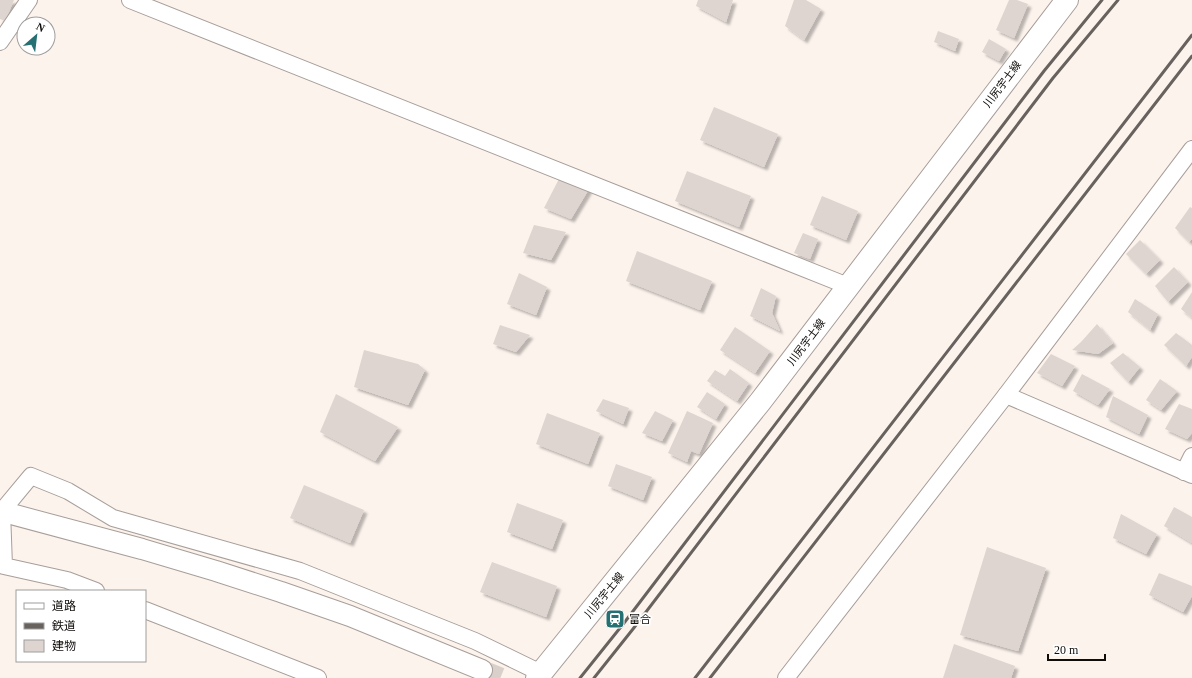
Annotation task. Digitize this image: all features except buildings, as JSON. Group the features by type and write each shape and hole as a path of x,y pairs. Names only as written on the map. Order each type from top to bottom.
{"main road":[{"name":"川尻宇土線","path":"539,676 760,402 1067,0"}],"street":[{"path":"0,42 29,0"},
{"path":"130,0 848,286"},
{"path":"786,678 1006,395 1192,149"},
{"path":"1006,395 1188,473 1192,456"},
{"path":"93,590 67,580 4,566 1,511 31,476 68,491 112,518 300,571 475,641 539,676"},
{"path":"1,511 142,549 274,589 350,616 482,670"},
{"path":"146,610 318,678"}],"tunnel":[{"path":"482,670 502,678"}],"railway":[{"path":"580,678 624,623 1044,71 1102,0"},
{"path":"594,678 633,629 1053,78 1118,0"},
{"path":"695,678 1192,35"},
{"path":"710,678 1192,56"}],"place":[{"name":"富合","path":"615,619"}]}
